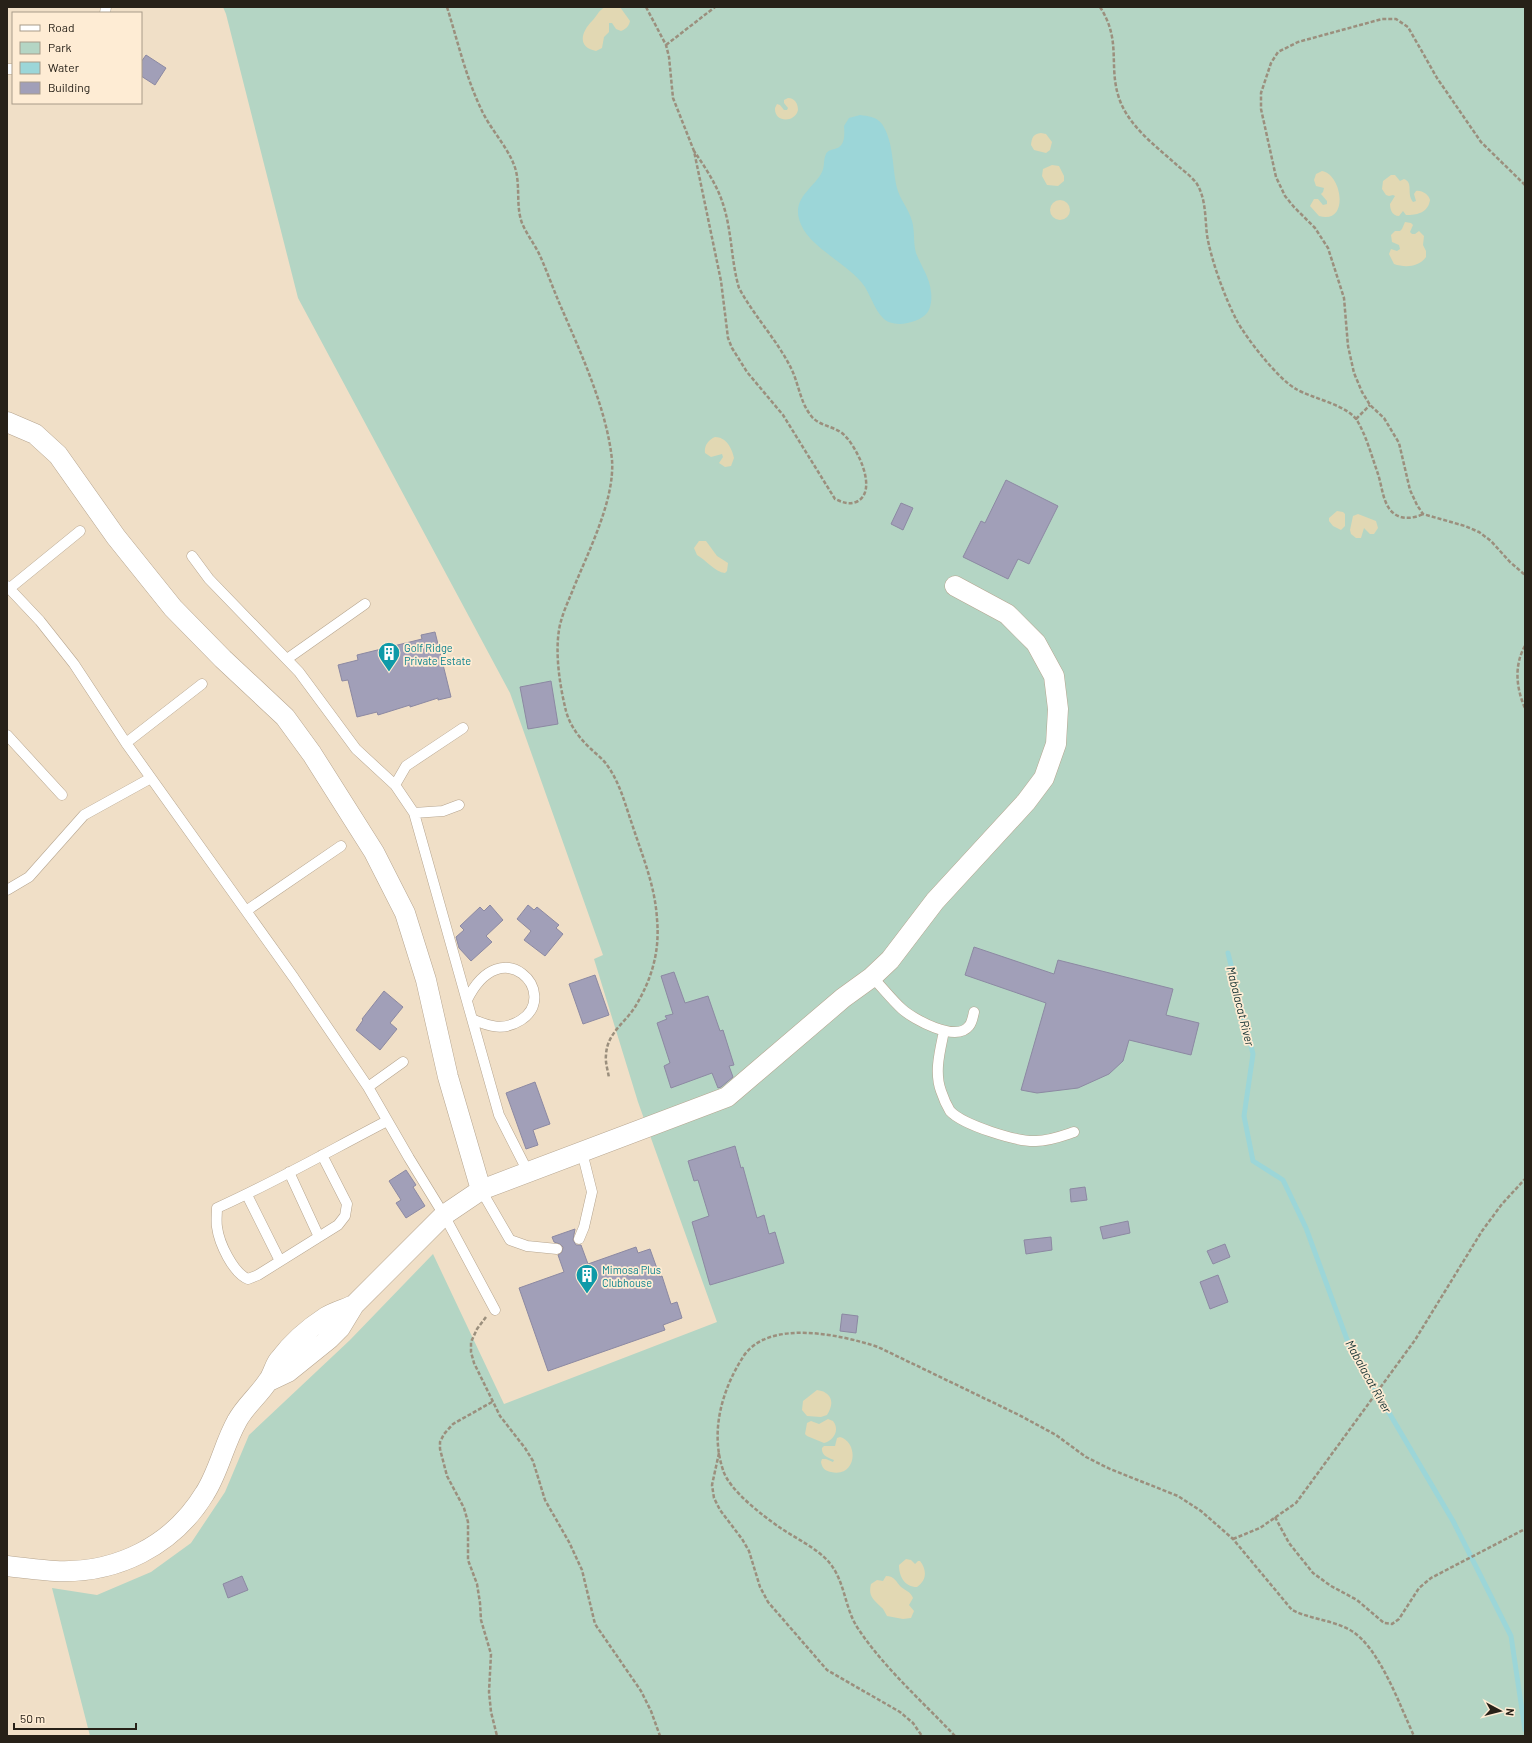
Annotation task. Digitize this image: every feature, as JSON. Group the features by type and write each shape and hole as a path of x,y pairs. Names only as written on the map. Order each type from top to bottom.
{"street":[{"path":"7,422 35,434 58,455 116,537 173,608 223,659 285,717 312,754 374,852 405,914 426,980 448,1077 481,1190"},
{"path":"7,1566 56,1571 103,1568 146,1552 169,1536 184,1521 206,1493 214,1477 228,1438 237,1421 247,1405 269,1381 279,1360 302,1336 326,1317 354,1305 444,1215 481,1190 727,1097 843,998 872,977 890,960 935,901 1026,802 1044,778 1056,744 1058,709 1054,676 1036,643 1007,614 956,586"}],"lane":[{"path":"80,532 8,587 40,621 74,664 126,743 246,911 368,1087 444,1215 495,1310"},
{"path":"192,556 210,579 299,672 356,749 394,785 414,813 499,1115 528,1172"},
{"path":"287,659 365,604"},
{"path":"126,743 202,684"},
{"path":"394,785 406,766 463,728"},
{"path":"7,735 62,795"},
{"path":"7,890 29,877 84,816 151,778"},
{"path":"414,813 443,811 459,805"},
{"path":"246,911 341,846"},
{"path":"467,1000 473,986 480,978 497,968 514,968 522,972 532,986 534,994 530,1011 517,1022 507,1027 496,1028 472,1019"},
{"path":"872,977 901,1009 921,1021 944,1031 956,1032 964,1030 970,1026 974,1012"},
{"path":"944,1031 938,1063 941,1091 950,1110 966,1122 988,1130 1035,1141 1053,1139 1074,1132"},
{"path":"368,1087 403,1062"},
{"path":"322,1155 347,1204 345,1216 338,1225 248,1280 242,1277 226,1253 217,1226 218,1208 387,1121"},
{"path":"579,1239 584,1227 592,1192 582,1152"},
{"path":"289,1172 319,1237"},
{"path":"481,1190 510,1240 527,1246 556,1250"},
{"path":"247,1194 280,1261"}],"path":[{"path":"447,7 464,66 475,96 490,128 505,147 517,172 520,216 523,225 540,257 590,374 609,438 613,476 610,490 599,525 559,629 557,651 567,713 577,734 606,764 623,795 653,888 658,917 658,944 655,963 648,984 634,1009 613,1033 608,1042 605,1056 610,1078"},
{"path":"646,7 666,45 669,57 673,98 694,151 720,273 725,303 728,338 732,348 747,372 783,415 835,499 842,502 851,503 858,501 865,490 866,483 861,460 855,448 842,433 816,421 808,412 791,368 739,288 734,274 729,231 723,204 705,167 694,151"},
{"path":"666,45 715,7"},
{"path":"1100,7 1107,19 1114,41 1116,85 1121,103 1130,119 1154,145 1196,183 1201,193 1205,211 1207,235 1213,259 1237,321 1266,361 1281,377 1295,388 1345,410 1356,419 1375,466 1383,497 1387,506 1397,516 1406,518 1423,514 1465,526 1479,532 1491,541 1510,562 1525,575"},
{"path":"1423,514 1410,490 1399,443 1384,418 1370,405 1362,392 1354,373 1348,346 1344,298 1328,248 1315,228 1294,208 1285,196 1276,177 1261,109 1261,93 1271,63 1278,52 1298,42 1382,19 1391,18 1402,22 1413,35 1437,78 1481,142 1525,185"},
{"path":"1356,419 1370,405"},
{"path":"1525,646 1520,655 1517,671 1520,693 1525,708"},
{"path":"1233,1539 1260,1528 1296,1502 1332,1456 1415,1340 1482,1232 1502,1204 1525,1179"},
{"path":"495,1310 477,1329 471,1342 471,1352 474,1364 500,1416 525,1448 533,1461 545,1500 579,1564 595,1624 640,1691 651,1711 660,1736"},
{"path":"955,1736 905,1686 856,1626 837,1575 828,1561 757,1511 729,1481 723,1470 718,1432 719,1412 725,1391 733,1372 746,1352 759,1342 776,1335 795,1332 855,1339 878,1347 1019,1415 1056,1435 1086,1457 1104,1466 1178,1496 1201,1511 1233,1539 1292,1610 1348,1629 1358,1635 1367,1644 1378,1660 1414,1736"},
{"path":"492,1402 453,1424 444,1434 440,1442 440,1449 447,1476 464,1508 468,1522 468,1560 477,1584 481,1620 491,1654 490,1703 497,1736"},
{"path":"720,1453 712,1485 714,1498 720,1510 742,1539 749,1551 760,1587 768,1602 827,1670 900,1712 913,1723 922,1736"},
{"path":"1276,1517 1289,1543 1313,1572 1331,1586 1357,1600 1384,1623 1392,1624 1395,1622 1419,1588 1431,1578 1525,1529"}],"green space":[{"path":"223,7 1525,7 1525,1736 90,1736 52,1588 97,1595 151,1572 191,1543 225,1492 249,1435 350,1340 433,1254 504,1404 717,1322 638,1102 594,959 603,955 510,693 298,298"}],"sand":[{"path":"605,7 620,7 630,21 627,27 621,31 616,29 612,23 609,23 609,32 604,37 602,48 596,51 586,46 583,42 583,38 588,25"},
{"path":"788,98 793,99 796,102 798,110 793,117 785,120 778,116 775,108 777,104 784,110 787,110 788,108 784,103 784,100"},
{"path":"1041,133 1046,134 1052,142 1050,150 1046,153 1034,150 1031,145 1033,136"},
{"path":"1052,165 1059,166 1064,176 1064,181 1058,186 1047,185 1042,176 1043,169"},
{"path":"1322,171 1329,174 1335,181 1340,198 1339,207 1335,213 1329,217 1319,216 1310,206 1314,199 1318,199 1323,205 1327,204 1327,201 1321,194 1324,188 1316,186 1314,180 1316,174"},
{"path":"1391,175 1395,175 1400,181 1404,179 1409,183 1410,195 1413,202 1416,201 1414,194 1416,191 1421,191 1427,195 1430,200 1427,208 1418,214 1406,215 1403,211 1399,216 1393,214 1390,204 1395,196 1386,195 1382,189 1383,181"},
{"path":"1060,200 1067,203 1070,210 1067,217 1060,220 1053,217 1050,210 1053,203"},
{"path":"1405,222 1413,225 1410,232 1412,234 1419,231 1424,236 1423,245 1426,251 1426,257 1420,263 1412,266 1394,264 1389,254 1391,249 1397,251 1400,249 1399,245 1392,242 1391,235 1395,231 1400,231"},
{"path":"715,437 719,437 725,441 732,450 734,458 731,466 725,467 719,463 723,457 722,454 711,457 705,453 707,444"},
{"path":"1337,511 1345,514 1345,526 1341,530 1333,526 1329,521 1329,518"},
{"path":"1358,514 1376,521 1378,528 1374,534 1370,534 1364,528 1361,538 1356,538 1351,534 1350,530 1353,516"},
{"path":"699,541 706,541 717,556 728,563 727,571 725,573 721,572 697,555 694,548"},
{"path":"817,1390 826,1393 829,1396 831,1399 831,1406 827,1415 821,1417 807,1416 802,1410 803,1401"},
{"path":"828,1419 833,1421 835,1424 836,1431 831,1440 828,1442 824,1443 805,1434 807,1423 811,1421 819,1424"},
{"path":"840,1437 846,1440 850,1445 852,1459 846,1470 840,1472 829,1472 822,1466 822,1459 833,1462 834,1460 824,1455 822,1448 824,1446 835,1446 837,1438"},
{"path":"906,1559 911,1560 915,1564 920,1561 924,1568 925,1575 923,1581 917,1587 913,1587 906,1583 900,1574 899,1565"},
{"path":"886,1576 893,1578 912,1596 913,1598 909,1605 914,1611 911,1618 903,1619 887,1616 872,1597 870,1592 871,1584 877,1580 883,1581"}],"water":[{"path":"860,115 875,118 882,124 886,131 891,147 897,188 900,197 911,217 916,253 930,287 931,300 927,313 918,320 912,322 899,324 887,321 883,318 858,278 810,238 803,229 799,219 799,204 822,172 826,154 828,151 841,146 843,142 844,126 849,118"}],"building":[{"path":"146,55 166,68 155,85 142,77 142,61"},
{"path":"1006,480 1058,506 1029,564 1018,559 1008,579 963,557 981,521 985,523"},
{"path":"901,503 913,508 903,530 891,524"},
{"name":"Golf Ridge Private Estate","path":"435,632 451,697 438,700 438,698 378,715 377,712 357,717 348,680 342,681 338,665 358,660 357,655 422,639 421,635"},
{"path":"551,681 558,724 528,729 520,687"},
{"path":"490,905 503,920 486,936 492,942 471,961 459,948 456,937 464,930 460,926 480,907 484,911"},
{"path":"528,905 534,910 537,907 559,925 556,928 563,934 545,956 524,940 531,931 517,919"},
{"path":"974,947 1054,974 1058,960 1173,989 1166,1015 1199,1023 1191,1055 1129,1040 1123,1061 1109,1074 1078,1088 1037,1093 1021,1090 1046,1003 965,975"},
{"path":"674,972 685,1003 708,996 720,1031 723,1030 734,1065 729,1066 733,1077 721,1087 718,1088 712,1073 671,1088 664,1066 670,1063 657,1023 667,1019 665,1016 673,1014 661,976"},
{"path":"595,975 609,1015 583,1024 569,984"},
{"path":"384,991 403,1007 390,1023 397,1029 380,1050 356,1030 363,1020 362,1019"},
{"path":"535,1082 550,1124 533,1130 538,1145 526,1149 506,1093"},
{"path":"735,1146 741,1168 743,1167 757,1218 764,1215 769,1234 775,1232 784,1263 710,1285 692,1222 709,1216 698,1180 694,1181 688,1161"},
{"path":"406,1170 416,1185 413,1187 425,1206 406,1218 396,1203 401,1200 389,1181"},
{"path":"1085,1187 1087,1200 1071,1202 1070,1189"},
{"path":"1128,1221 1130,1233 1103,1239 1100,1227"},
{"name":"Mimosa Plus Clubhouse","path":"575,1229 573,1240 576,1245 581,1245 588,1264 636,1247 638,1253 650,1249 660,1277 662,1276 671,1304 677,1302 682,1318 663,1325 665,1330 548,1371 519,1288 564,1272 558,1255 562,1252 563,1247 554,1242 552,1237"},
{"path":"1051,1237 1052,1250 1026,1254 1024,1240"},
{"path":"1225,1244 1230,1257 1213,1264 1207,1251"},
{"path":"1218,1275 1228,1302 1210,1309 1200,1282"},
{"path":"842,1314 858,1316 856,1333 840,1331"},
{"path":"242,1576 248,1590 228,1598 223,1584"}],"waterway":[{"name":"Mabalacat River","path":"1228,953 1253,1054 1244,1116 1253,1161 1283,1180 1306,1228 1349,1345 1453,1521 1511,1636 1525,1730"}],"place":[{"name":"Golf Ridge Private Estate","path":"389,672"},
{"name":"Mimosa Plus Clubhouse","path":"587,1294"}]}
